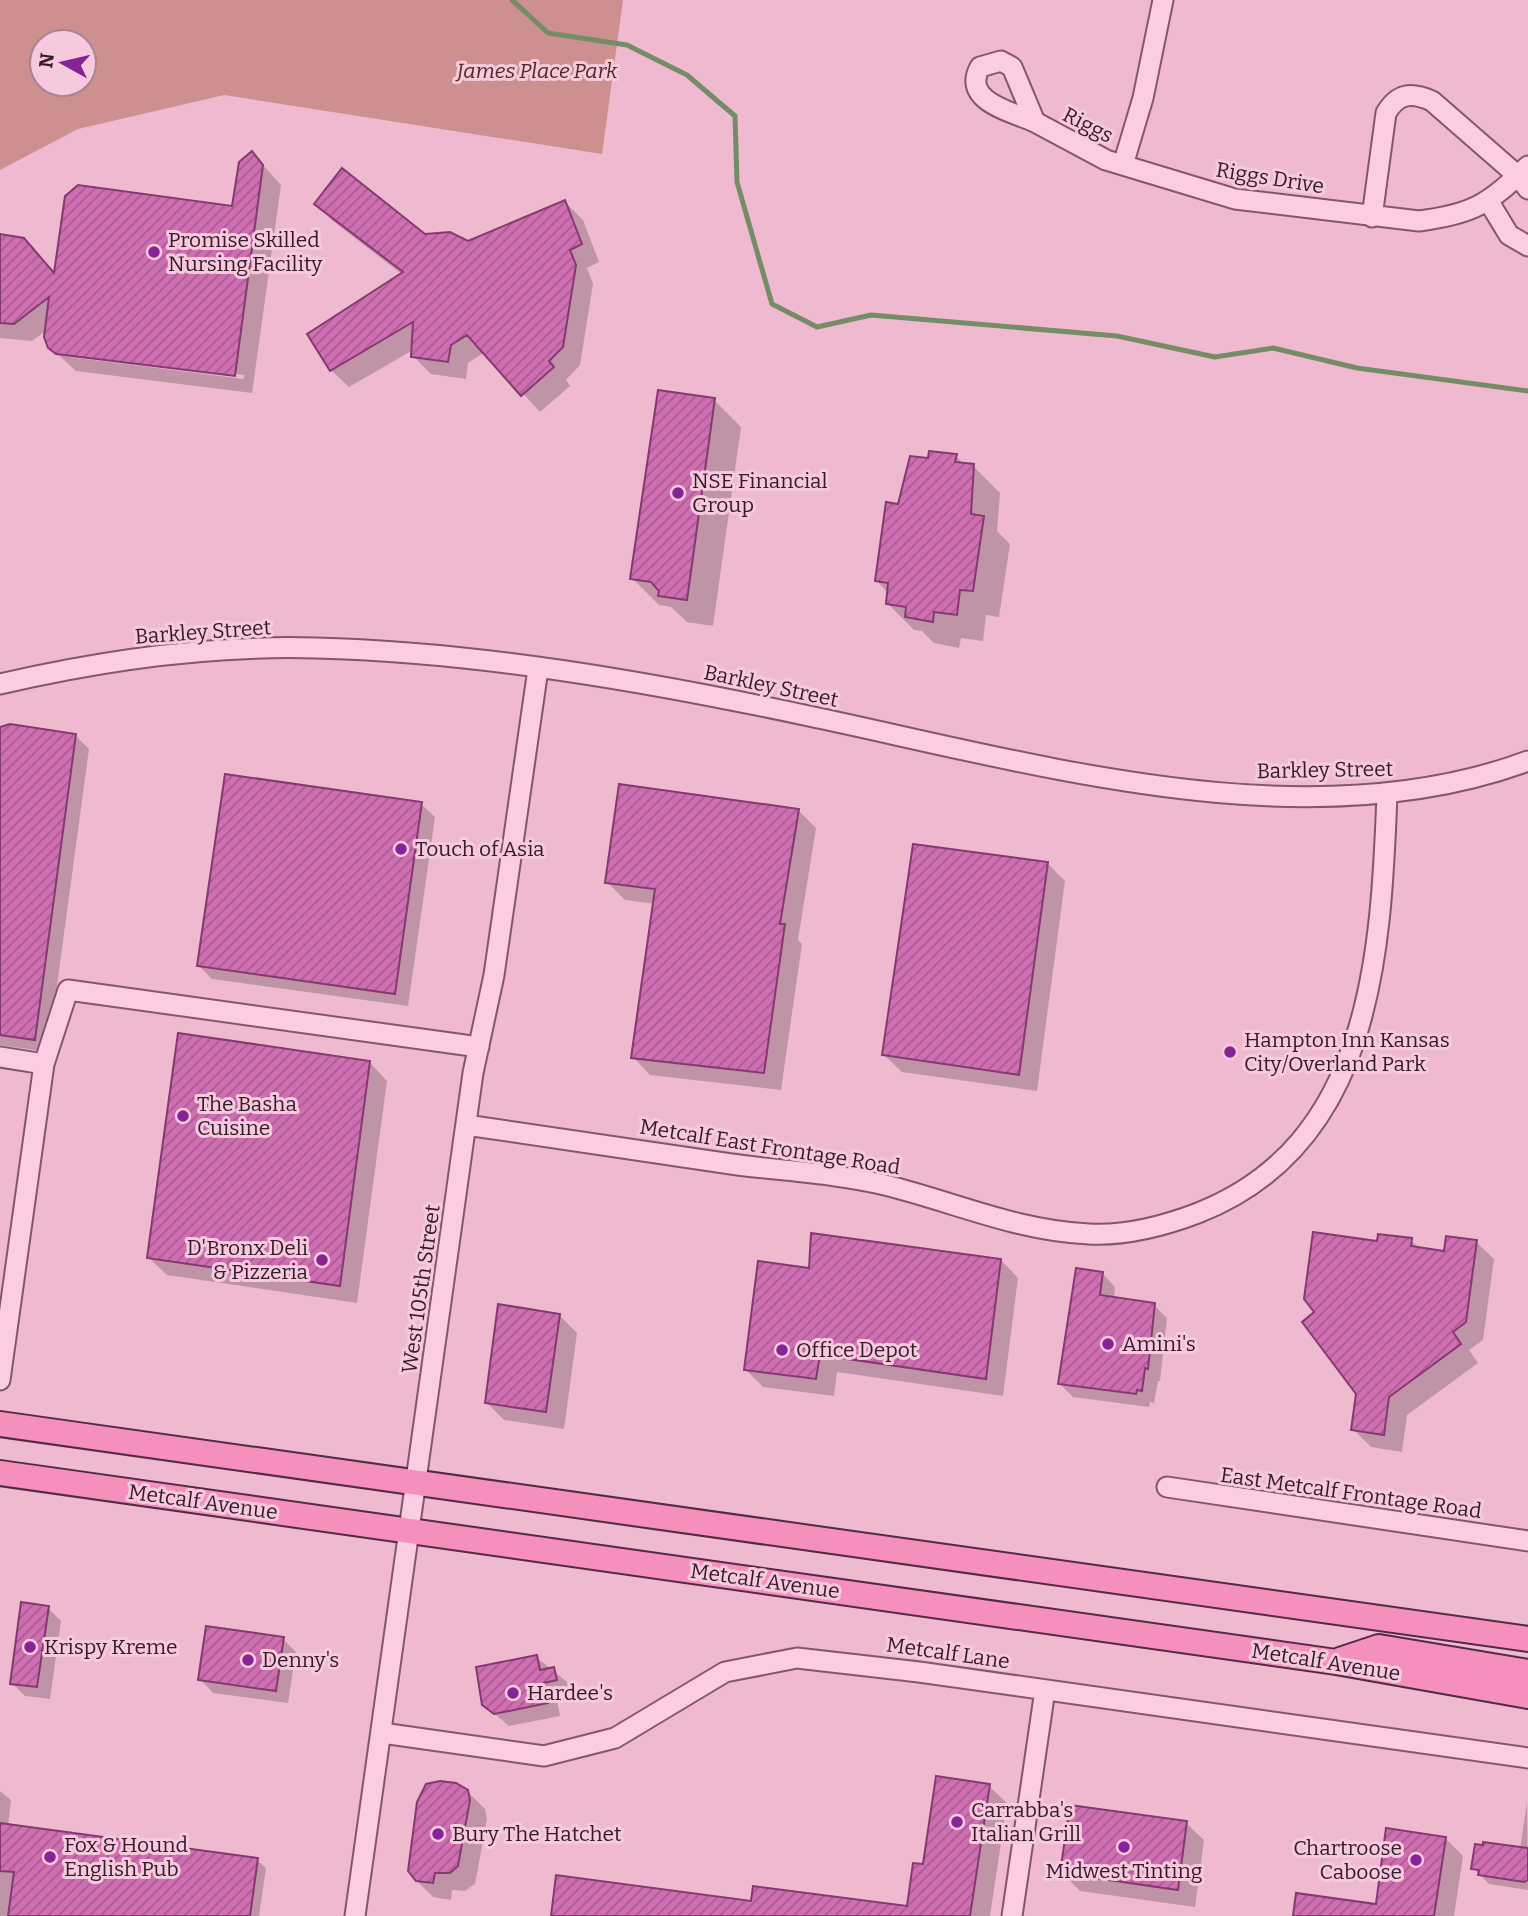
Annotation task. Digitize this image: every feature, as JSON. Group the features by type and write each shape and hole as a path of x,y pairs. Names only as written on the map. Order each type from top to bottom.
{"main road":[{"path":"0,1424 1528,1639"},
{"name":"Metcalf Avenue","path":"0,1473 1336,1662 1528,1696"},
{"path":"1336,1662 1379,1647 1528,1672"}],"street":[{"path":"1123,165 1143,98 1163,0"},
{"name":"Riggs Drive","path":"1123,165 1235,199 1372,217 1419,221 1444,218 1489,202 1524,177 1432,101 1418,95 1403,94 1392,102 1386,113 1372,217"},
{"name":"Riggs","path":"1035,122 1081,149 1123,165"},
{"path":"1489,202 1509,235 1528,247"},
{"name":"Barkley Street","path":"0,684 103,664 230,650 314,648 401,653 692,692 936,746 1093,776 1258,794 1322,797 1387,794 1433,788 1528,761"},
{"name":"West 105th Street","path":"355,1916 466,1125 494,975 538,670"},
{"name":"Metcalf East Frontage Road","path":"466,1125 884,1185 995,1220 1047,1230 1091,1234 1131,1232 1169,1224 1219,1205 1274,1168 1300,1142 1334,1094 1348,1066 1360,1028 1384,863 1387,794"},
{"path":"0,1380 44,1064 68,990 479,1047"},
{"path":"0,1058 44,1064"},
{"name":"East Metcalf Frontage Road","path":"1167,1487 1528,1542"},
{"name":"Metcalf Lane","path":"382,1733 544,1756 615,1738 725,1672 797,1658 1528,1758"},
{"path":"1012,1916 1045,1690"}],"green space":[{"name":"James Place Park","path":"0,0 623,0 602,154 224,95 78,129 0,170"}],"building":[{"name":"Promise Skilled Nursing Facility","path":"252,151 263,165 235,376 56,354 48,348 44,337 49,297 14,324 0,323 0,234 24,238 54,273 65,196 78,185 232,206 239,162"},
{"path":"342,168 425,234 450,232 468,241 565,200 582,244 570,250 576,265 563,347 549,361 554,367 521,396 467,335 451,345 448,362 411,357 413,322 330,371 307,334 403,272 314,204"},
{"path":"658,390 715,398 687,600 658,596 659,591 651,582 630,579"},
{"path":"929,451 957,454 955,462 974,464 971,514 984,516 973,591 960,590 957,615 934,612 933,622 905,617 906,607 886,604 888,583 875,581 886,502 898,504 910,456 928,458"},
{"path":"10,724 76,734 35,1040 0,1035 0,727"},
{"path":"225,774 422,802 395,994 197,966"},
{"path":"619,784 799,809 780,924 785,924 764,1073 631,1058 655,889 605,883"},
{"path":"913,844 1048,862 1019,1075 882,1055"},
{"path":"178,1033 370,1061 340,1286 147,1258"},
{"path":"1313,1232 1377,1241 1378,1234 1412,1238 1411,1246 1444,1251 1446,1236 1477,1240 1466,1322 1453,1332 1461,1344 1389,1397 1384,1435 1351,1430 1356,1394 1302,1322 1314,1312 1304,1299"},
{"path":"811,1233 1001,1259 986,1379 820,1355 816,1379 744,1370 758,1261 809,1268"},
{"name":"Amini's","path":"1076,1268 1103,1272 1100,1295 1155,1303 1148,1369 1145,1368 1142,1391 1137,1390 1136,1394 1058,1384"},
{"path":"498,1304 560,1314 546,1412 485,1403"},
{"path":"21,1602 49,1606 37,1687 10,1684"},
{"path":"206,1626 284,1637 276,1691 198,1680"},
{"name":"Hardee's","path":"537,1655 540,1670 554,1667 557,1680 544,1683 548,1703 494,1714 482,1705 476,1667"},
{"path":"936,1776 990,1784 970,1916 551,1916 556,1875 751,1901 753,1886 907,1906 913,1863 923,1864"},
{"name":"Bury The Hatchet","path":"440,1781 456,1783 468,1790 470,1800 458,1866 450,1873 435,1873 433,1883 416,1881 408,1871 417,1802 426,1784"},
{"name":"Midwest Tinting","path":"1070,1805 1187,1821 1178,1890 1060,1873"},
{"path":"0,1823 258,1858 250,1916 8,1916 14,1872 0,1871"},
{"path":"1386,1828 1446,1837 1434,1916 1293,1916 1296,1893 1376,1904"},
{"path":"1483,1842 1528,1848 1528,1880 1524,1882 1478,1875 1479,1870 1471,1869 1475,1844 1483,1845"}],"waterway":[{"path":"512,0 548,33 627,45 687,75 735,116 737,182 772,304 817,327 871,315 1117,336 1215,357 1273,348 1357,368 1528,391"}],"place":[{"name":"Promise Skilled Nursing Facility","path":"154,252"},
{"name":"NSE Financial Group","path":"678,493"},
{"name":"Touch of Asia","path":"401,849"},
{"name":"Hampton Inn Kansas City/Overland Park","path":"1230,1052"},
{"name":"The Basha Cuisine","path":"183,1116"},
{"name":"D'Bronx Deli & Pizzeria","path":"322,1260"},
{"name":"Amini's","path":"1108,1344"},
{"name":"Office Depot","path":"782,1350"},
{"name":"Krispy Kreme","path":"30,1647"},
{"name":"Denny's","path":"248,1660"},
{"name":"Hardee's","path":"513,1693"},
{"name":"Carrabba's Italian Grill","path":"957,1822"},
{"name":"Bury The Hatchet","path":"438,1834"},
{"name":"Midwest Tinting","path":"1124,1847"},
{"name":"Fox & Hound English Pub","path":"50,1857"},
{"name":"Chartroose Caboose","path":"1416,1860"}]}
